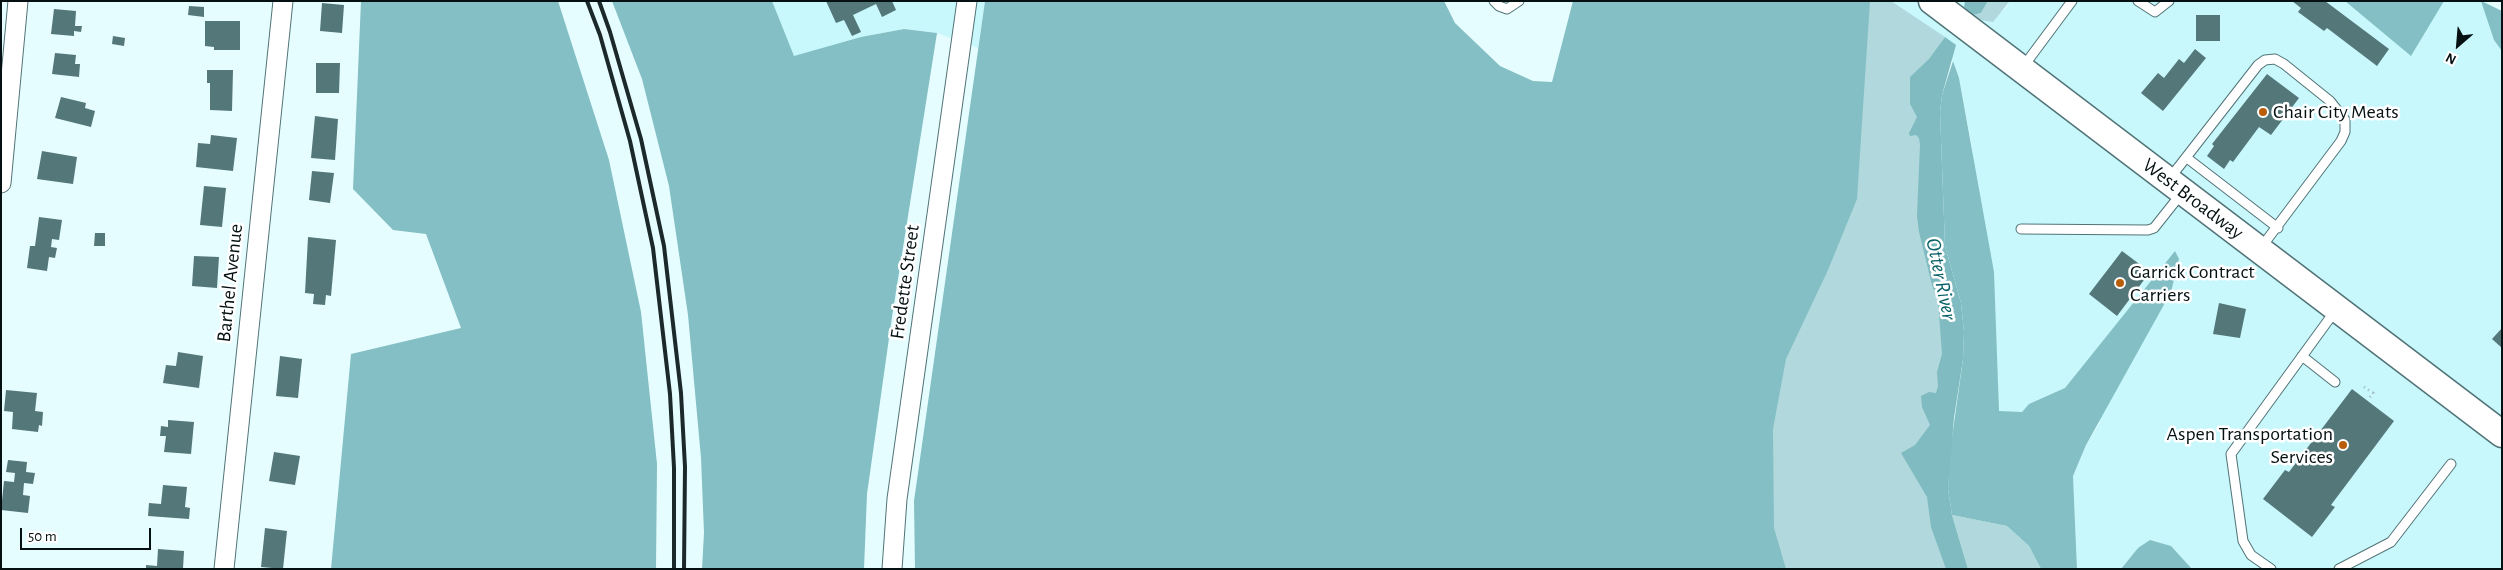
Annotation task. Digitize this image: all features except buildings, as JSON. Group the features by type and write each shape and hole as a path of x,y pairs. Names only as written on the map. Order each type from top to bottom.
{"main road":[{"name":"West Broadway","path":"1932,1 2502,434"}],"street":[{"path":"1,182 18,1"},
{"name":"Barthel Avenue","path":"224,569 283,1"},
{"name":"Fredette Street","path":"892,569 897,499 967,1"}],"lane":[{"path":"1494,1 1506,9 1520,1"},
{"path":"2022,69 2072,1"},
{"path":"2138,1 2154,12 2169,1"},
{"path":"2021,229 2148,230 2159,223 2187,158 2258,65 2265,60 2275,59 2330,101 2345,120 2345,132 2341,141 2278,228 2259,250"},
{"path":"2187,158 2278,228"},
{"path":"2271,569 2251,555 2243,541 2230,458 2237,443 2337,309"},
{"path":"2302,356 2335,382"},
{"path":"2339,569 2391,542 2451,464"}],"path":[{"path":"2364,387 2373,393 2368,400"}],"shaded area":[{"path":"361,1 558,1 609,160 641,312 657,464 656,569 331,569 351,354 461,328 426,234 393,230 353,189"},
{"path":"612,1 772,1 794,56 861,37 904,29 937,33 892,317 867,494 864,569 702,569 704,533 701,458 688,315 669,186 642,79"},
{"path":"772,1 985,1 978,48 937,33 904,29 861,37 793,57"},
{"path":"985,1 1444,1 1455,23 1500,66 1533,81 1552,82 1573,1 1870,1 1857,199 1828,270 1786,359 1773,429 1774,528 1786,569 915,569 914,501"},
{"path":"1754,1 1891,1 1945,37 1940,45 1927,100 1953,315 1938,447 1952,569 1262,569 1300,254"},
{"path":"1881,1 1963,1 1988,21 2006,8 2010,1 2483,1 2502,11 2502,569 2192,569 2171,546 2138,548 2121,569 2077,569 2073,476 2086,445 2100,422 2030,404 2022,412 1998,412 1972,147 1959,78 1953,61"},
{"path":"1988,1 2010,1 1993,22 1979,20 1973,15 1981,13"},
{"path":"2345,1 2444,1 2411,56"},
{"path":"2481,1 2502,11 2502,51 2494,40"},
{"path":"1953,61 1959,78 1994,272 1999,411 2022,412 2029,404 2065,388 2175,251 2179,259 2171,292 2086,445 2073,476 2077,569 2041,569 2029,546 2007,526 1952,515 1948,489 1950,452 1963,359 1964,332 1961,303 1945,246 1940,112 1942,95"},
{"path":"1952,515 2007,526 2029,546 2041,569 1968,569"},
{"path":"2150,540 2171,546 2192,569 2121,569 2138,548"}],"water":[{"path":"1965,1 1988,1 1981,13 1973,15 1964,7"},
{"name":"Otter River","path":"1945,37 1956,45 1942,95 1940,112 1945,246 1961,303 1964,332 1963,359 1954,418 1948,489 1952,515 1968,569 1946,569 1931,527 1927,497 1901,453 1915,445 1930,425 1922,407 1921,396 1929,392 1936,393 1938,386 1937,372 1942,354 1938,301 1932,285 1917,216 1920,145 1919,138 1916,135 1910,136 1909,133 1917,117 1910,104 1910,77 1929,59"}],"railway":[{"path":"587,1 600,35 630,141 653,248 670,394 674,468 674,569"},
{"path":"599,1 641,139 664,246 681,393 685,467 684,569"}],"place":[{"name":"Chair City Meats","path":"2263,112"},
{"name":"Garrick Contract Carriers","path":"2120,283"},
{"name":"Aspen Transportation Services","path":"2343,445"}]}
